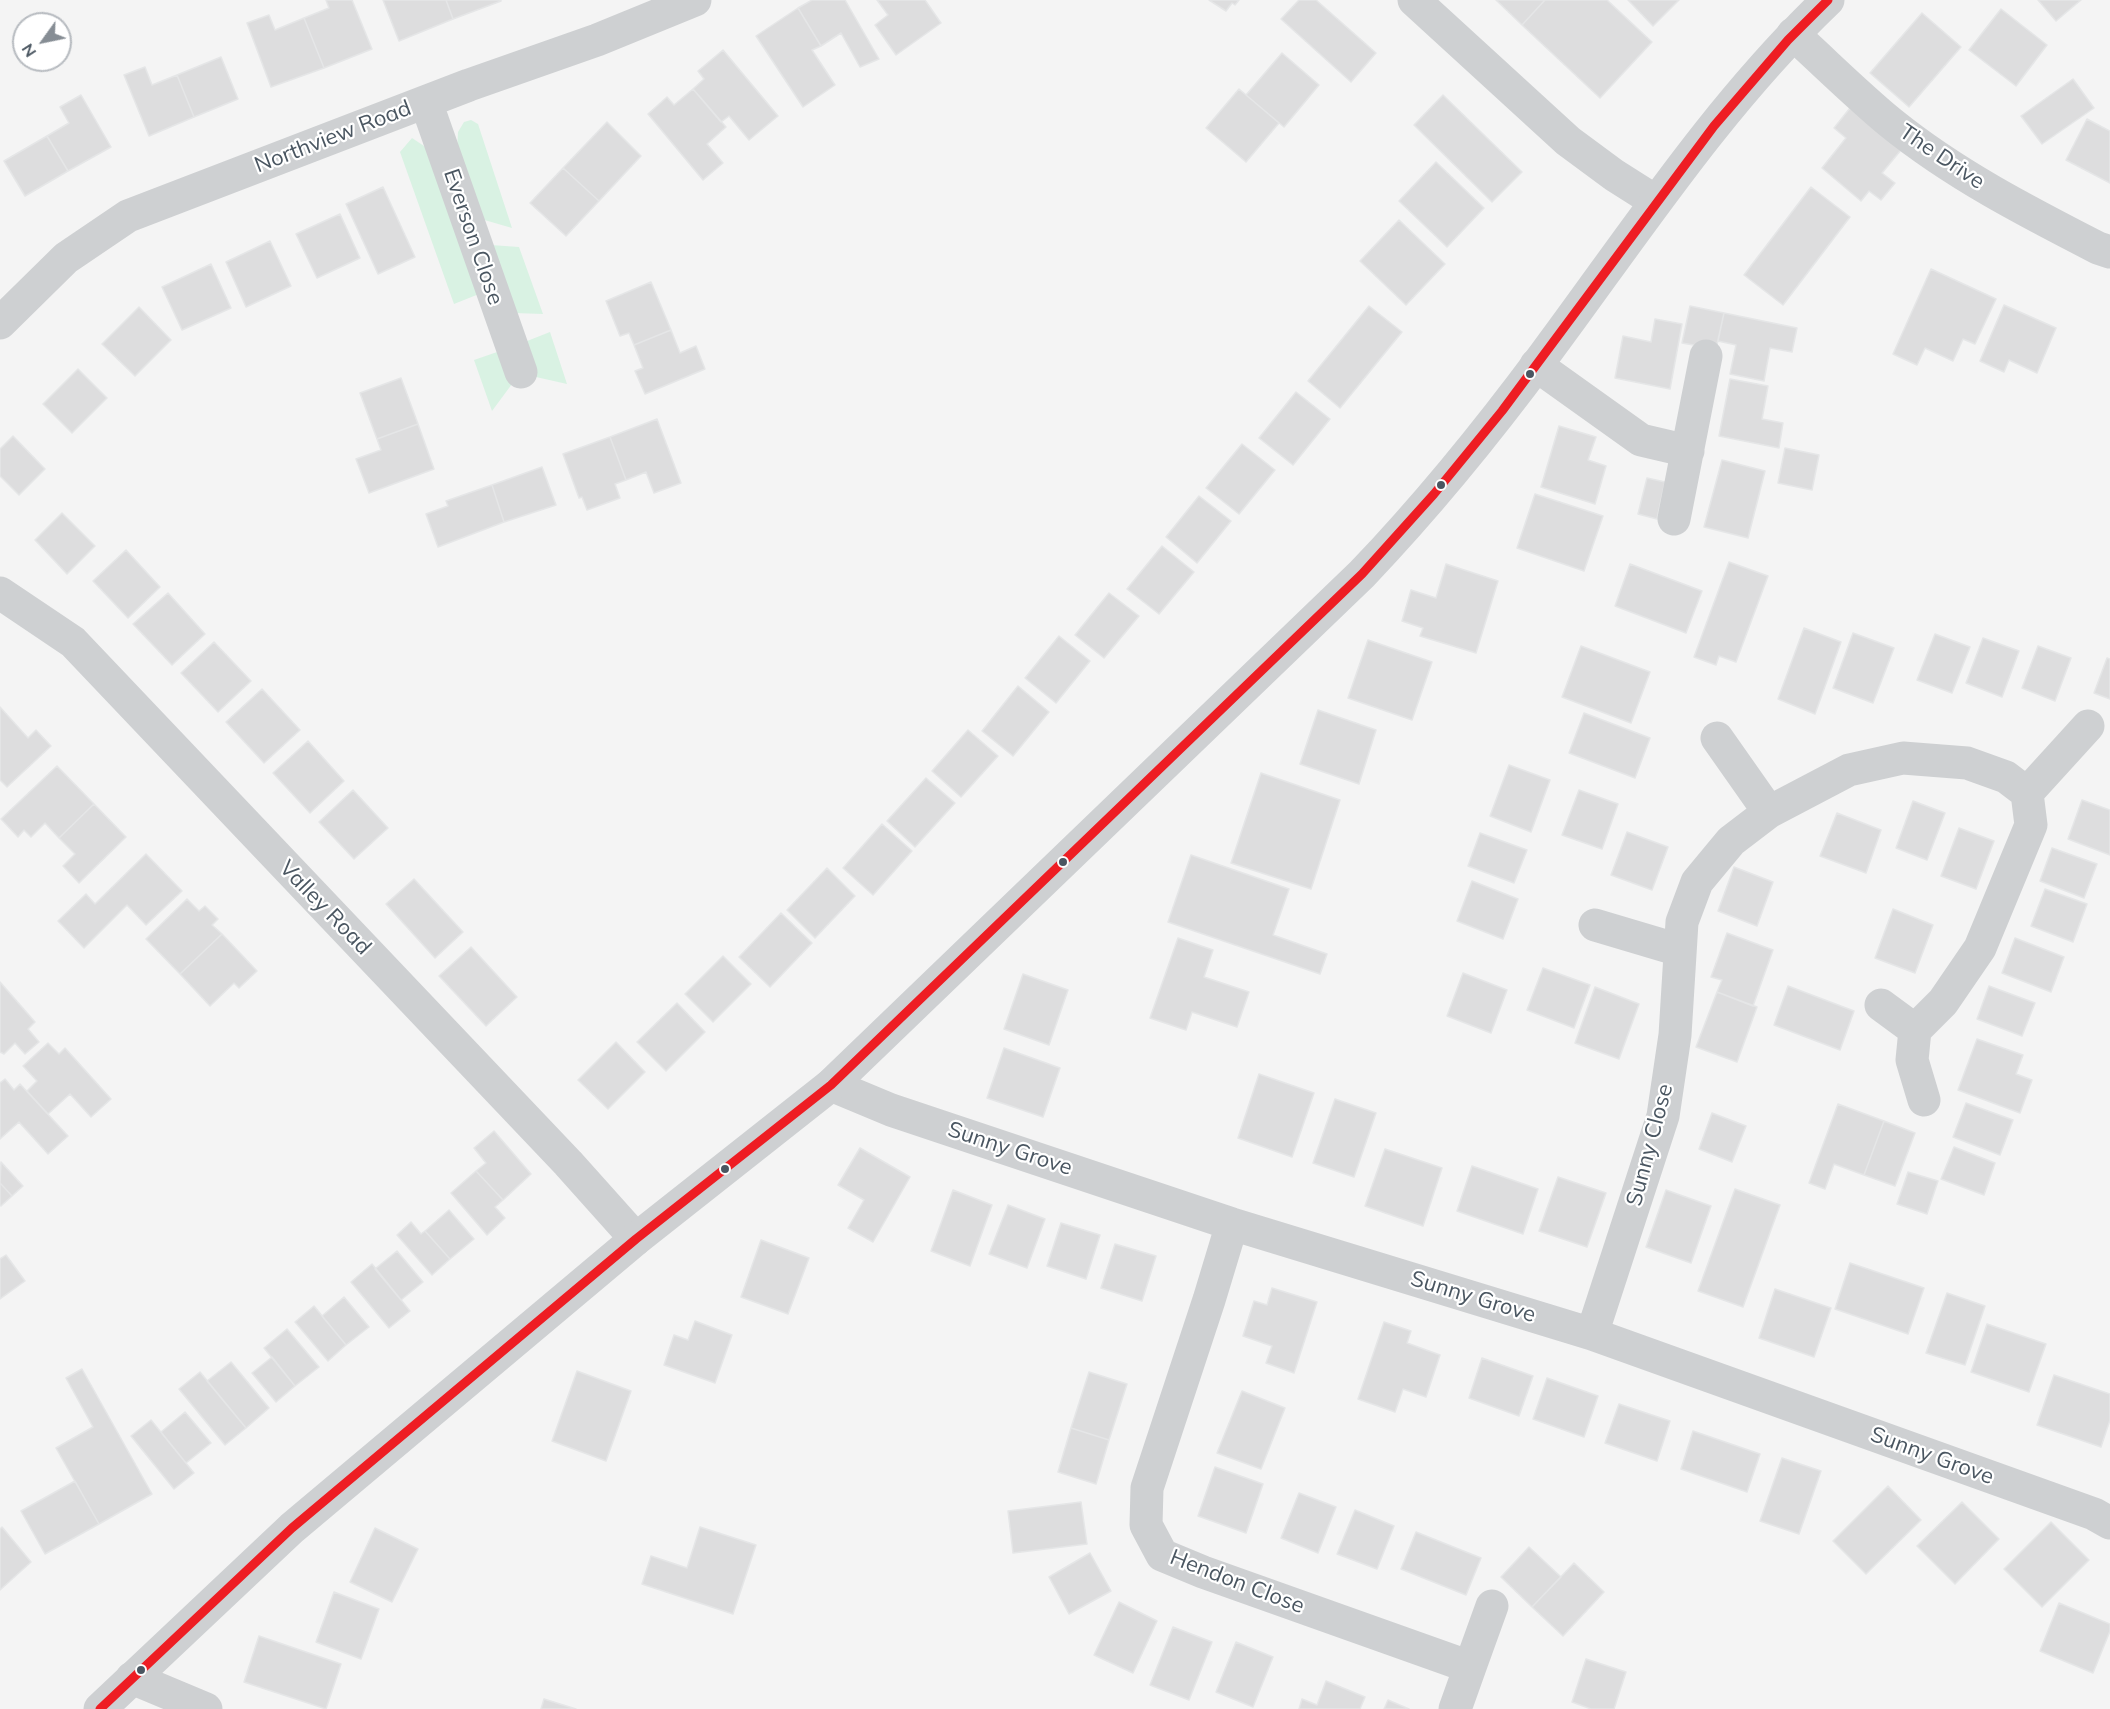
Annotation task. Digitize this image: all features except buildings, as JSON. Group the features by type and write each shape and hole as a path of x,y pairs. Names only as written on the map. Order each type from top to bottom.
{"street":[{"name":"Northview Road","path":"0,323 66,258 128,216 426,102 597,40 695,0"},
{"path":"1414,0 1568,141 1614,175 1655,201"},
{"path":"100,1709 292,1528 636,1239 831,1084 1362,574 1452,474 1536,365 1655,201 1715,123 1793,33 1828,0"},
{"name":"The Drive","path":"1793,33 1891,123 1952,167 2015,206 2097,248 2110,252"},
{"name":"Everson Close","path":"426,102 521,372"},
{"path":"1674,519 1706,356"},
{"path":"1536,365 1641,440 1688,450"},
{"name":"Valley Road","path":"2,597 73,642 568,1163 636,1239"},
{"path":"1924,1100 1912,1060 1915,1030 1943,1002 1980,948 2031,825 2027,793 2088,726"},
{"path":"1717,738 1769,812"},
{"name":"Sunny Close","path":"1592,1334 1663,1116 1676,1035 1682,922 1697,882 1731,842 1769,812 1849,770 1903,758 1967,763 2006,777 2027,793"},
{"path":"1595,925 1679,950"},
{"path":"1881,1005 1915,1030"},
{"name":"Sunny Grove","path":"831,1084 891,1110 1232,1224 1592,1334 2094,1514 2110,1523"},
{"name":"Hendon Close","path":"1232,1224 1147,1488 1146,1525 1162,1555 1203,1572 1470,1667"},
{"path":"1455,1709 1492,1606"},
{"path":"132,1678 206,1709"}],"green space":[{"path":"471,120 478,124 512,228 481,219 457,151 458,132 464,122"},
{"path":"412,138 432,155 479,294 454,304 400,152"},
{"path":"491,245 519,247 543,314 514,313"},
{"path":"550,332 567,384 536,377 522,343"},
{"path":"500,351 512,384 492,411 474,360"}],"transit line":[{"path":"100,1709 292,1528 636,1239 831,1085 1362,574 1434,494 1502,411 1714,126 1788,40 1828,0"}]}
